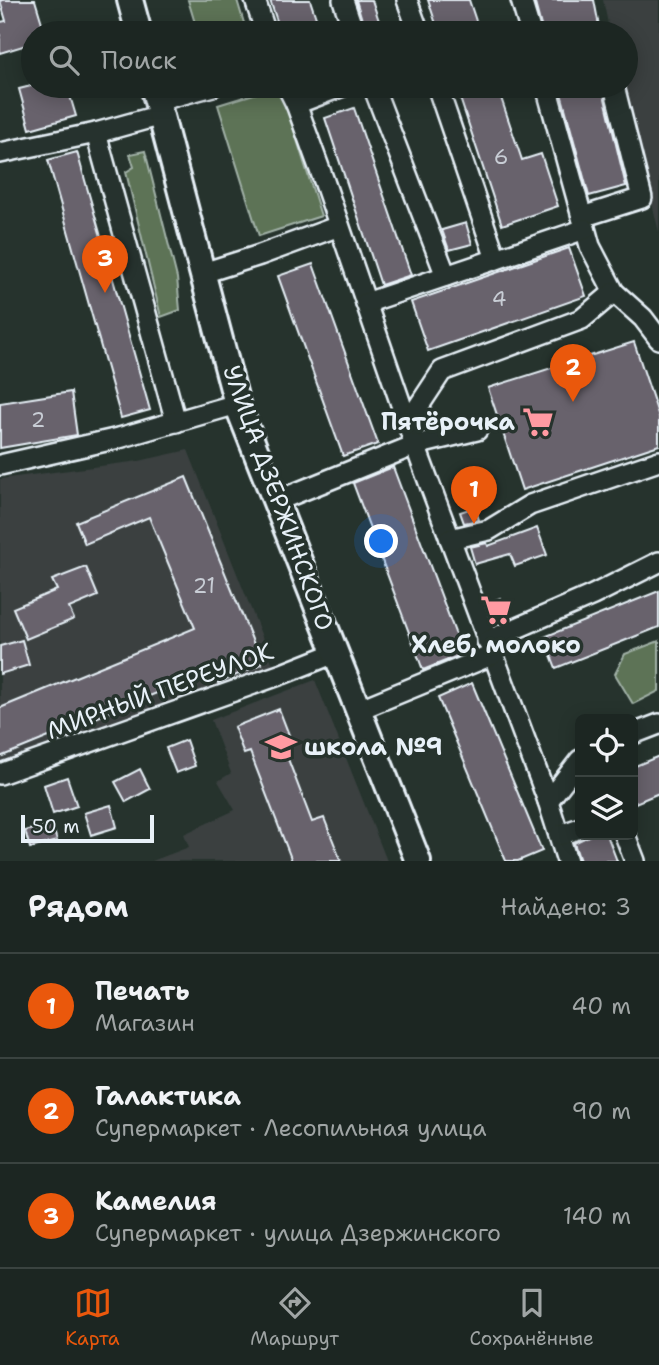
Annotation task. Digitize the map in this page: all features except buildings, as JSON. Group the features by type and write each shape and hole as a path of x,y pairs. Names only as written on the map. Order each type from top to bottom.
{"main road":[{"path":"130,0 136,21"},
{"name":"УЛИЦА ДЗЕРЖИНСКОГО","path":"157,100 237,404 418,861"}],"street":[{"path":"255,0 263,21"},
{"path":"343,0 350,21"},
{"path":"407,0 415,21"},
{"path":"521,0 527,21"},
{"path":"293,98 407,424 560,835 561,859"},
{"path":"296,104 312,98"},
{"path":"378,98 446,276"},
{"path":"441,98 496,259"},
{"path":"549,98 590,246 614,292 643,318 659,339"},
{"path":"366,303 496,259 642,198 617,98"},
{"path":"0,153 96,133 157,100"},
{"path":"96,133 176,422"},
{"path":"203,273 339,226"},
{"path":"407,424 442,370 582,319 614,292"},
{"path":"0,465 119,438 237,404"},
{"path":"274,502 415,445 477,430"},
{"path":"450,539 489,530 530,505 659,461"},
{"path":"358,710 490,648 659,562"},
{"name":"МИРНЫЙ ПЕРЕУЛОК","path":"0,774 335,653"},
{"path":"638,732 659,724"},
{"path":"548,801 575,766"},
{"path":"560,835 575,830"},
{"path":"627,840 635,861"}],"shaded area":[{"path":"603,0 659,0 659,232 626,98 638,98 638,21 607,21"},
{"path":"188,450 274,667 0,765 0,479 139,461"},
{"name":"школа №9","path":"315,680 387,861 152,861 189,847 184,834 235,810 218,781 231,773 211,720"}],"green space":[{"path":"188,0 237,0 243,21 194,21"},
{"path":"241,98 284,98 321,216 259,236 218,105"},
{"path":"145,151 177,278 180,310 161,317 126,172 134,167 130,154"},
{"path":"659,641 659,691 633,704 615,674 625,654"}],"place":[{"name":"Камелия","path":"105,293"},
{"name":"Галактика","path":"573,402"},
{"name":"Пятёрочка","path":"538,422"},
{"name":"Печать","path":"474,524"},
{"name":"Хлеб, молоко","path":"496,610"},
{"name":"школа №9","path":"281,747"}]}
